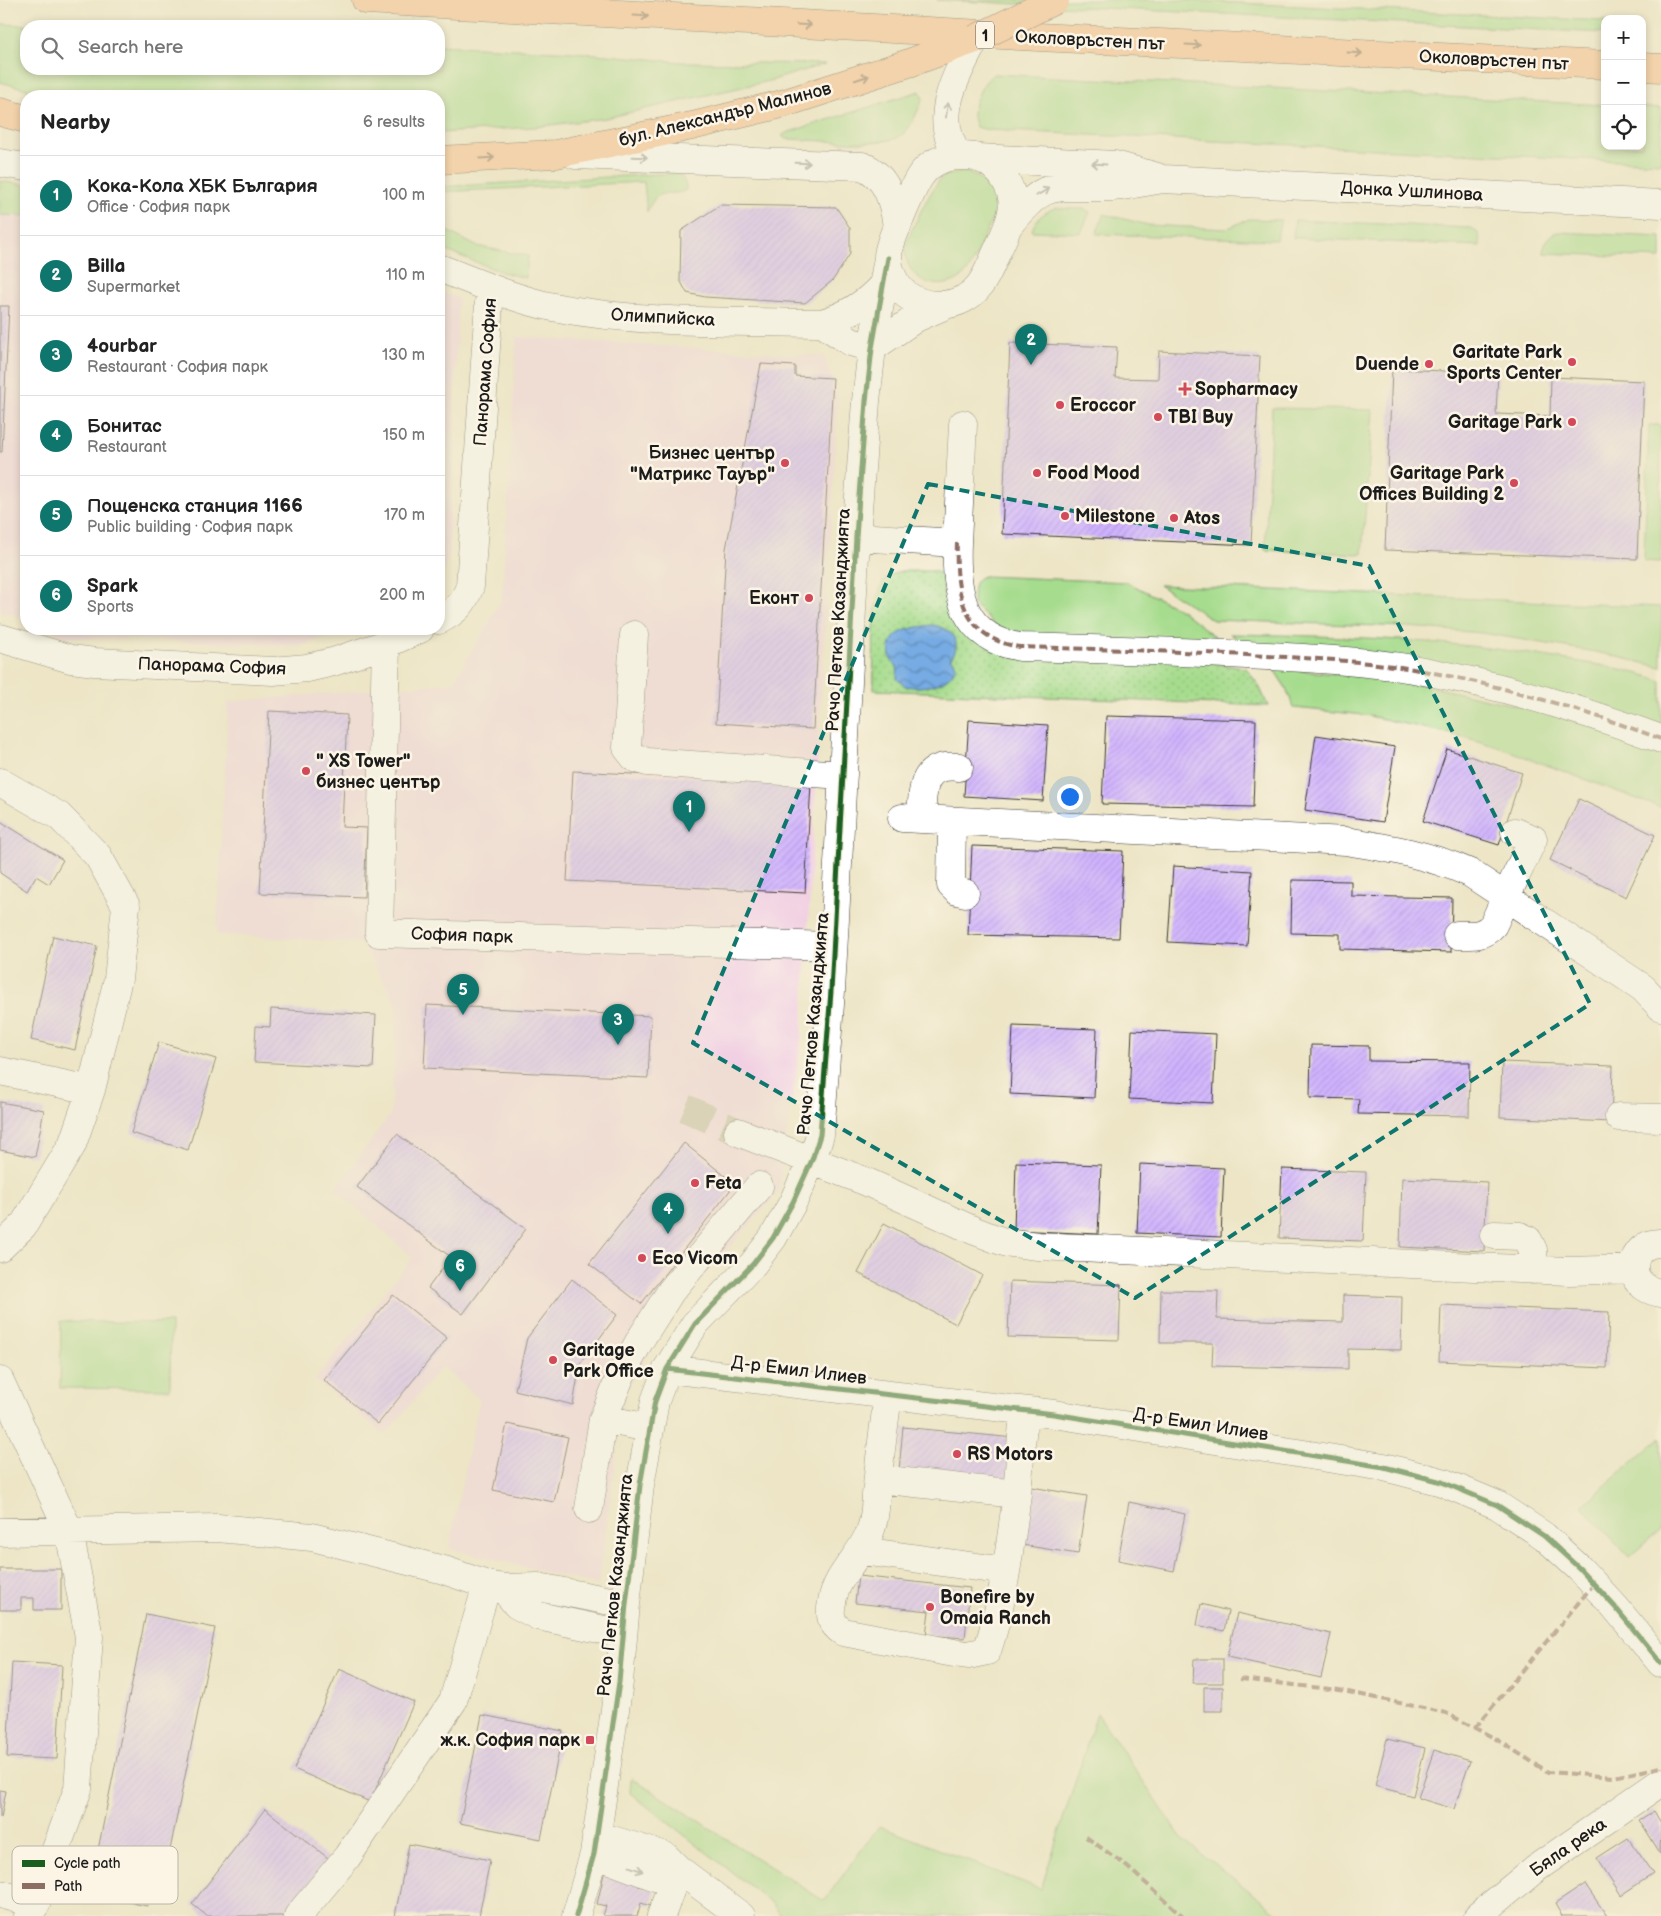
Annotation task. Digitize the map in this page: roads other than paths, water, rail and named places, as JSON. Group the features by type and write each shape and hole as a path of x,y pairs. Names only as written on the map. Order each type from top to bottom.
{"main road":[{"name":"Околовръстен път","path":"366,0 1028,37 1601,65"},
{"name":"бул. Александър Малинов","path":"445,160 556,154 692,126 782,104 909,63 975,39 1055,0"},
{"path":"1646,67 1661,68"},
{"path":"0,112 20,117"}],"street":[{"path":"968,157 944,158 935,162 920,176 889,246 888,258 894,280 912,298 922,302 933,305 959,301 968,296 981,284 1008,226 1013,203 1009,186 997,168 968,157 952,146 947,134 946,108 955,78 975,39"},
{"path":"556,154 862,166 875,173 884,184 893,206 897,227"},
{"name":"Донка Ушлинова","path":"968,157 1115,165 1163,179"},
{"path":"0,162 20,166"},
{"name":"Донка Ушлинова","path":"1008,226 1031,199 1053,187 1065,185 1114,187 1163,179 1661,204"},
{"name":"Рачо Петков Казанджията","path":"576,1916 595,1844 619,1682 640,1485 655,1401 667,1368 695,1324 753,1264 773,1238 793,1202 812,1160 820,1135 866,401 872,348 888,258"},
{"name":"Олимпийска","path":"445,270 490,288 551,306 635,318 822,323 852,311 868,300 882,286"},
{"name":"Панорама София","path":"445,617 458,609 470,586 490,288"},
{"path":"822,323 850,342 872,348 916,318 946,304"},
{"path":"963,424 957,543 957,578 960,599 967,613 978,626 990,638 1004,645 1314,658 1382,665 1471,681 1615,722 1661,739"},
{"path":"856,537 957,543"},
{"name":"Панорама София","path":"0,638 71,659 94,662 273,671 307,668 332,662 386,644 406,635"},
{"path":"634,635 627,748 635,758 647,762 843,775"},
{"name":"София парк","path":"386,644 379,933 833,946"},
{"path":"959,767 941,767 930,774 911,819 1346,841 1414,852 1444,861 1470,873 1643,988 1661,1007"},
{"path":"0,782 59,816 98,856 126,906 118,979 91,1090 72,1145 23,1226 0,1248"},
{"path":"952,821 951,885 957,891 965,893"},
{"path":"1457,934 1479,934 1488,931 1493,925 1533,838"},
{"path":"0,1071 91,1090"},
{"path":"1620,1117 1661,1118"},
{"path":"738,1132 867,1182 975,1231 1004,1242 1057,1247 1533,1270 1634,1269"},
{"path":"589,1509 603,1419 628,1361 671,1290 759,1186"},
{"path":"1494,1235 1520,1236 1528,1240 1532,1250 1533,1270"},
{"path":"1661,1243 1648,1245 1640,1251 1635,1259 1634,1269 1637,1279 1643,1287 1661,1293"},
{"name":"Д-р Емил Илиев","path":"667,1368 1024,1411 1384,1467 1442,1482 1497,1505 1544,1536 1580,1568 1661,1663"},
{"path":"0,1381 69,1531 88,1637 78,1788 56,1846"},
{"path":"888,1394 872,1527 862,1551 840,1578 832,1602 831,1616 834,1626 843,1632 968,1656 987,1651 997,1622 1017,1494 1024,1411"},
{"path":"603,1419 649,1428"},
{"path":"878,1479 1017,1494"},
{"path":"0,1532 218,1528 312,1537 444,1570 495,1587 538,1587 626,1604"},
{"path":"862,1551 1006,1572"},
{"path":"495,1587 517,1605 538,1616 623,1634"},
{"path":"298,1916 347,1857 454,1701 495,1587"},
{"name":"Бяла река","path":"1478,1916 1535,1869 1661,1782"},
{"path":"595,1844 658,1878 678,1869"},
{"path":"661,1916 678,1869"},
{"path":"678,1869 741,1916"},
{"path":"0,1894 12,1900"},
{"path":"20,1904 32,1910"}],"water":[{"path":"932,625 939,626 950,632 956,641 954,653 950,659 954,661 956,666 953,673 935,685 905,686 897,679 897,667 890,657 892,641 896,635 909,629"}],"tunnel":[{"path":"685,1108 738,1132"}],"place":[{"name":"Garitate Park Sports Center","path":"1572,362"},
{"name":"Duende","path":"1429,364"},
{"name":"Billa","path":"1031,365"},
{"name":"Sopharmacy","path":"1185,389"},
{"name":"Eroccor","path":"1060,405"},
{"name":"TBI Buy","path":"1158,417"},
{"name":"Garitage Park","path":"1572,422"},
{"name":"Бизнес център \"Матрикс Тауър\"","path":"785,463"},
{"name":"Food Mood","path":"1037,473"},
{"name":"Garitage Park Offices Building 2","path":"1514,483"},
{"name":"Milestone","path":"1065,516"},
{"name":"Atos","path":"1174,518"},
{"name":"Еконт","path":"809,598"},
{"name":"\" XS Tower\" бизнес център","path":"306,771"},
{"name":"Кока-Кола ХБК България","path":"689,832"},
{"name":"Пощенска станция 1166","path":"463,1015"},
{"name":"4ourbar","path":"618,1045"},
{"name":"Feta","path":"695,1183"},
{"name":"Бонитас","path":"668,1234"},
{"name":"Eco Vicom","path":"642,1258"},
{"name":"Spark","path":"460,1291"},
{"name":"Garitage Park Office","path":"553,1360"},
{"name":"RS Motors","path":"957,1454"},
{"name":"Bonefire by Omaia Ranch","path":"930,1607"},
{"name":"ж.к. София парк","path":"590,1740"}]}
